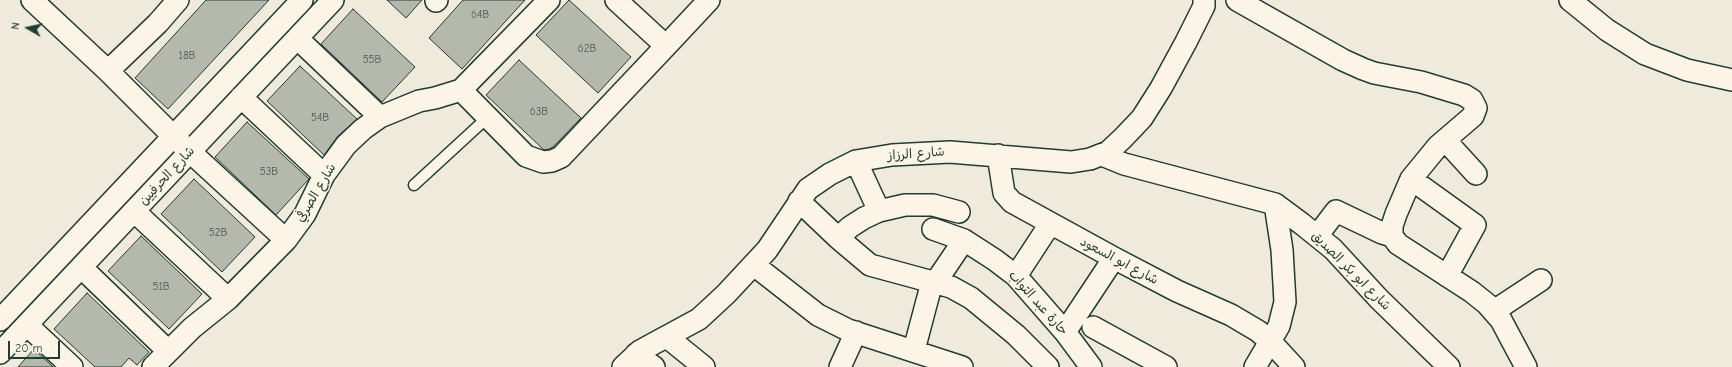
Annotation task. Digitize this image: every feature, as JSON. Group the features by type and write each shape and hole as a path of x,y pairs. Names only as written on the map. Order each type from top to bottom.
{"street":[{"path":"32,0 108,71 174,137 286,240"},
{"path":"108,71 158,23 178,0"},
{"name":"شارع الحرفيين","path":"0,320 302,0"},
{"name":"شارع الحرفيين","path":"0,353 333,0"},
{"name":"شارع الصرفي","path":"153,367 192,328 228,299 286,240 305,214 324,175 346,145 363,129 380,117 419,101 461,90 549,0"},
{"path":"616,0 666,46"},
{"path":"461,90 526,156 543,162 561,158 709,0"},
{"name":"شارع الرزاز","path":"630,361 656,341 667,337 699,319 726,294 767,250 808,189 830,174 856,161 892,155 950,152 1071,162 1090,159 1108,152 1123,138 1146,112 1162,88 1204,6 1204,0"},
{"path":"1237,0 1343,60 1363,69 1374,73 1421,82 1464,95 1472,100 1476,108 1473,116 1438,146 1411,179 1396,214 1392,226 1392,236"},
{"path":"1570,0 1607,30 1645,54 1687,70 1731,79"},
{"path":"297,38 380,117"},
{"path":"241,97 324,175"},
{"path":"1445,140 1476,174"},
{"name":"شارع ابو السعود","path":"998,155 1004,193 1008,199 1019,207 1177,291 1231,315 1271,342 1294,367"},
{"name":"شارع ابو بكر الصديق","path":"1102,155 1124,164 1275,204 1333,249 1379,299 1449,367"},
{"path":"856,161 879,211"},
{"path":"1411,179 1475,225 1447,276"},
{"path":"799,201 870,266 951,287 971,298 1016,335 1048,367"},
{"path":"1255,367 1279,326 1285,302 1282,250 1275,204"},
{"path":"838,238 850,227 864,218 879,211 905,205 933,205 959,212"},
{"path":"1317,236 1336,211 1382,233 1392,236 1398,244 1472,292 1494,311 1507,330 1526,367"},
{"path":"134,212 228,299"},
{"path":"1016,276 1050,224"},
{"name":"حارة عبد التواب","path":"933,229 964,240 995,260 1016,276 1065,332 1091,367"},
{"path":"914,350 934,282 964,240"},
{"path":"1065,332 1114,258"},
{"path":"754,265 818,315 856,332 962,367"},
{"path":"81,267 168,351"},
{"path":"1494,311 1541,280"},
{"path":"27,325 72,367"},
{"path":"1093,326 1165,367"},
{"path":"840,367 856,332"},
{"path":"667,337 704,367"},
{"path":"630,361 654,367"}],"lane":[{"path":"414,185 488,117"}],"building":[{"path":"206,0 269,0 168,109 135,78"},
{"path":"387,0 422,0 406,18"},
{"path":"463,0 525,0 462,69 429,38"},
{"path":"569,0 631,57 598,93 536,35"},
{"path":"353,9 415,67 382,102 321,44"},
{"path":"519,60 581,118 553,147 549,149 544,150 486,95"},
{"path":"300,66 357,119 338,136 324,155 267,101"},
{"path":"247,122 309,179 276,215 215,157"},
{"path":"194,179 255,237 222,272 161,214"},
{"path":"141,236 202,294 169,329 108,271"},
{"path":"87,293 149,352 137,365 129,358 121,367 95,367 54,329"},
{"path":"34,349 53,367 18,367"}]}
